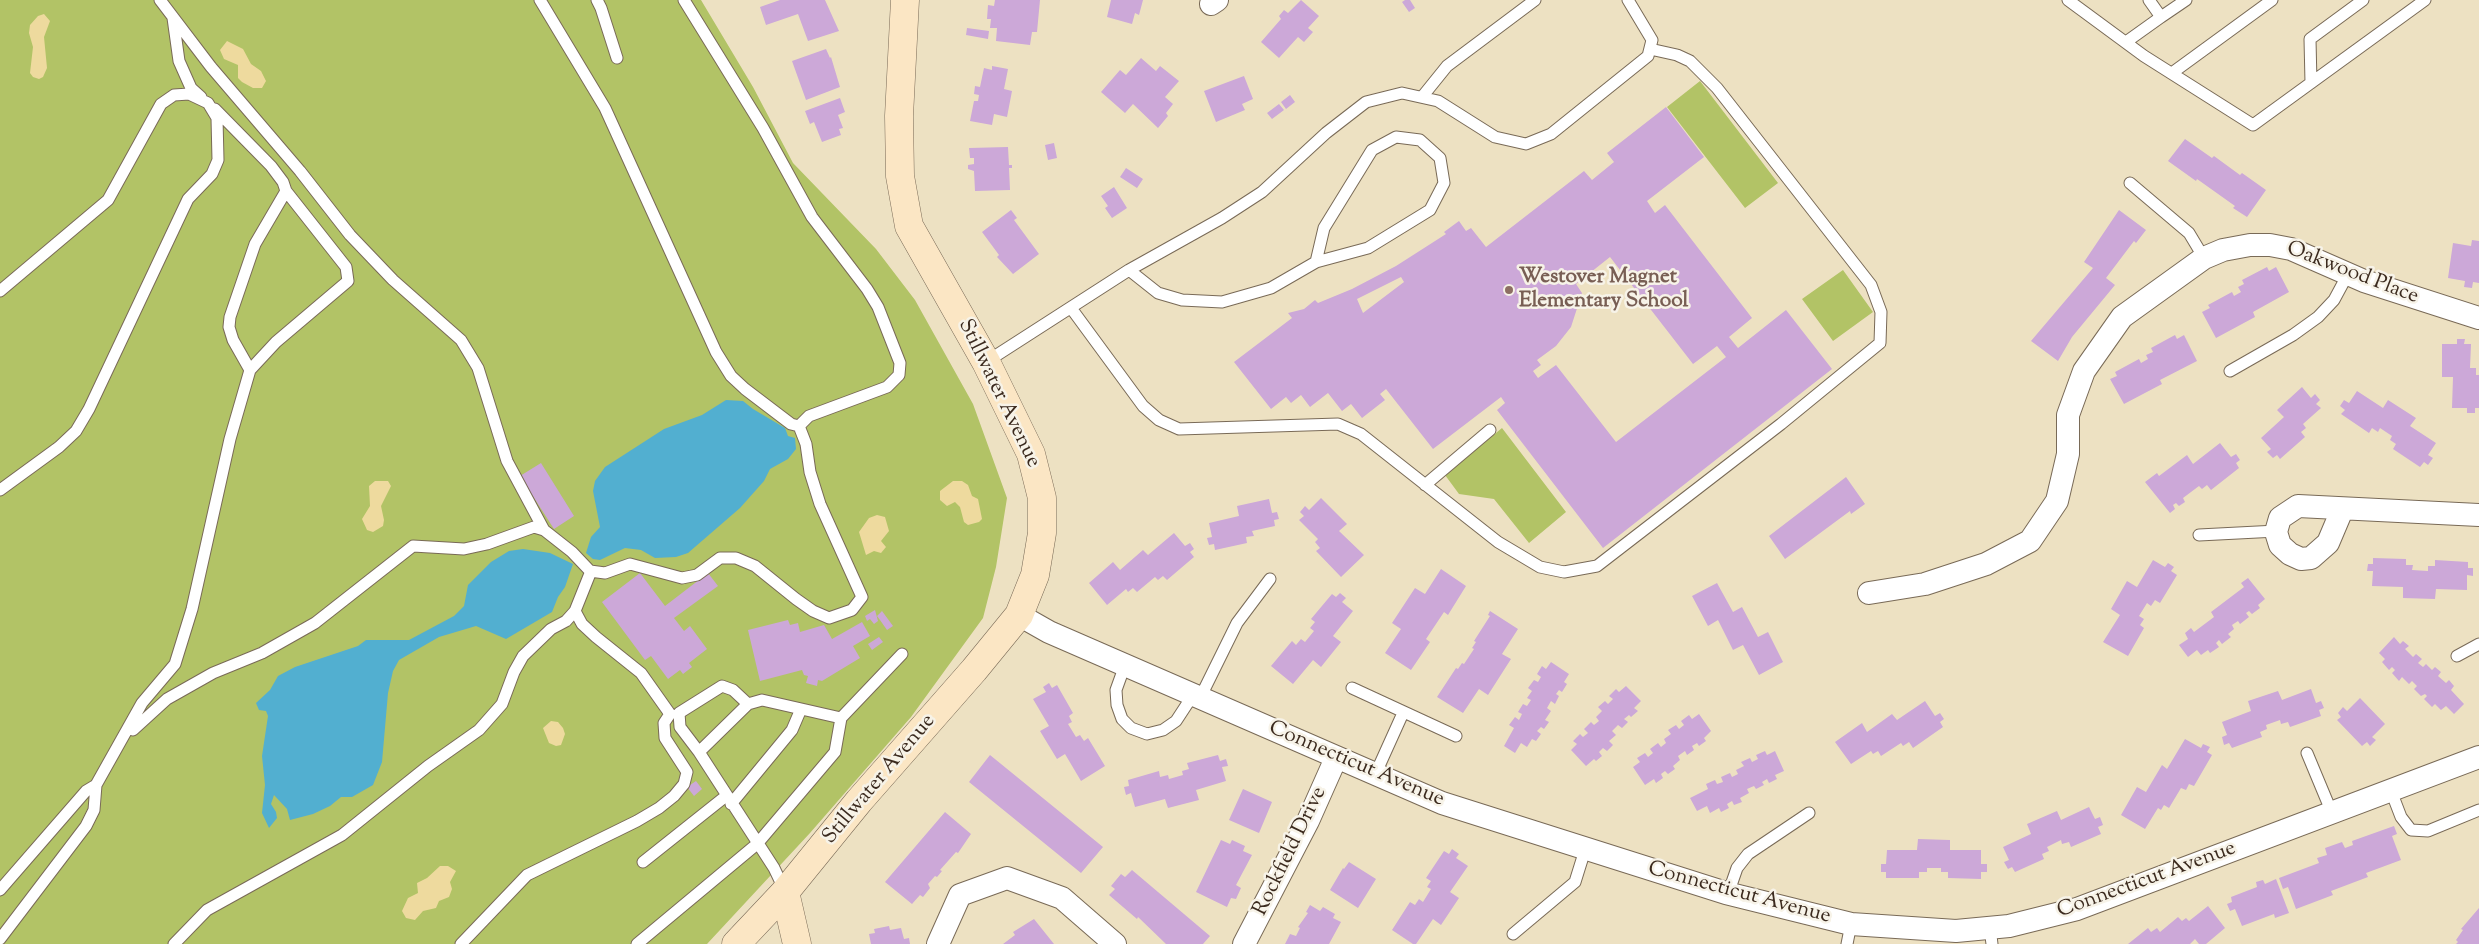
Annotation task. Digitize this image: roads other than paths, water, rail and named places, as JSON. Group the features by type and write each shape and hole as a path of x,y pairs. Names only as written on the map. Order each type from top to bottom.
{"main road":[{"name":"Stillwater Avenue","path":"736,944 785,892 859,801 974,670 1019,615 1037,566 1042,533 1041,490 1031,454 986,362 909,226 900,176 899,116 905,0"},
{"path":"785,892 797,944"}],"street":[{"name":"Oakwood Place","path":"1869,593 1934,582 1986,564 2030,541 2057,500 2068,454 2068,415 2084,371 2122,317 2204,258 2223,250 2250,245 2270,245 2291,249 2390,290 2479,318"},
{"path":"2342,510 2328,543 2311,558 2301,559 2290,554 2280,545 2277,531 2280,518 2298,506 2342,510 2479,515"},
{"name":"Connecticut Avenue","path":"1019,615 1049,632 1442,803 1849,934 1956,931 1991,936 2009,926 2077,909 2479,757"},
{"name":"Rockfield Drive","path":"1244,944 1308,821 1336,758"},
{"path":"938,944 960,895 1007,878 1062,898 1116,944"}],"lane":[{"path":"160,0 211,67 300,170 350,236 394,280 461,340 478,368 507,461 544,530"},
{"path":"540,0 605,108 716,352 731,376 745,389 791,424 799,426"},
{"path":"597,0 617,58"},
{"path":"684,0 763,128 812,217 867,289 878,307 900,362 899,375 887,388 809,416 799,426"},
{"path":"1422,97 1446,66 1536,0"},
{"path":"986,362 1129,270 1222,218 1262,192 1326,133 1366,102 1402,93 1438,101 1495,137 1526,144 1551,134 1648,56 1652,40 1628,0"},
{"path":"2068,0 2126,42 2253,125 2425,0"},
{"path":"2149,0 2161,17"},
{"path":"2126,42 2186,0"},
{"path":"2172,73 2272,0"},
{"path":"2311,82 2310,39 2363,0"},
{"path":"0,890 86,791 96,784 142,703 175,664 181,647 221,488 230,439 250,370 276,342 348,281 346,267 286,191 283,182 271,166 208,102 191,88 179,61 173,16"},
{"path":"1071,308 1143,406 1159,420 1179,429 1338,424 1361,434 1498,542 1540,567 1564,572 1597,566 1782,424 1880,343 1881,312 1871,284 1717,88 1690,62 1677,55 1650,49"},
{"path":"0,291 108,200 161,104 174,95 189,94 208,102 217,118 218,160 212,174 188,199 89,409 76,431 59,447 0,490"},
{"path":"1129,270 1158,292 1182,300 1222,302 1272,288 1316,262 1368,248 1430,210 1444,183 1440,158 1420,140 1396,137 1372,150 1324,228 1316,262"},
{"path":"2130,184 2188,233 2204,258"},
{"path":"250,370 233,340 229,327 230,317 255,244 286,191"},
{"path":"2230,371 2293,335 2318,317 2334,300 2348,274"},
{"path":"112,758 138,724 168,699 213,673 262,653 315,623 414,546 464,549 487,544 534,527 544,530 560,541 591,571 605,573 630,564 682,578 697,575 720,558 736,558 755,566 813,611 829,618 852,610 862,597 820,504 810,472 806,444 799,426"},
{"path":"1425,485 1490,430"},
{"path":"2199,535 2277,531"},
{"path":"174,944 207,910 342,835 428,766 479,730 502,704 514,672 523,656 551,629 566,621 575,611 591,571"},
{"path":"1124,665 1116,690 1117,705 1122,719 1131,728 1148,734 1163,730 1176,720 1197,697 1237,623 1270,579"},
{"path":"575,611 582,624 641,673 675,713 680,727 699,752 779,878 785,892"},
{"path":"2457,656 2479,644"},
{"path":"637,944 756,844 835,752 841,718 902,654"},
{"path":"461,944 527,875 637,821 674,796 684,784 687,772 665,738 664,723 675,713 722,686 733,690 748,704"},
{"path":"1352,688 1456,736"},
{"path":"699,752 748,704 762,700 841,718"},
{"path":"643,862 729,800 792,730 801,708"},
{"path":"1375,775 1403,713"},
{"path":"2307,753 2332,813"},
{"path":"0,939 86,826 94,810 96,784"},
{"path":"2391,791 2401,818 2411,830 2428,831 2479,810"},
{"path":"1728,894 1737,868 1748,854 1809,813"},
{"path":"1513,934 1575,882 1585,850"}],"water":[{"path":"726,400 743,401 785,428 788,436 795,438 796,449 788,459 770,469 764,481 740,508 688,553 676,557 655,558 641,550 625,548 600,560 593,559 586,553 591,537 600,527 593,491 595,481 605,467 664,429 702,415"},
{"path":"523,549 550,553 573,564 565,587 558,597 552,612 506,639 476,626 439,637 399,660 393,671 388,693 382,762 373,785 352,797 341,797 330,806 313,814 290,820 287,809 274,795 271,804 277,818 269,828 262,813 265,785 262,756 268,716 266,711 259,710 256,703 270,690 278,676 295,667 358,646 366,640 409,640 454,616 464,606 468,585 491,562 509,551"}],"place":[{"name":"Westover Magnet Elementary School","path":"1509,290"}]}
